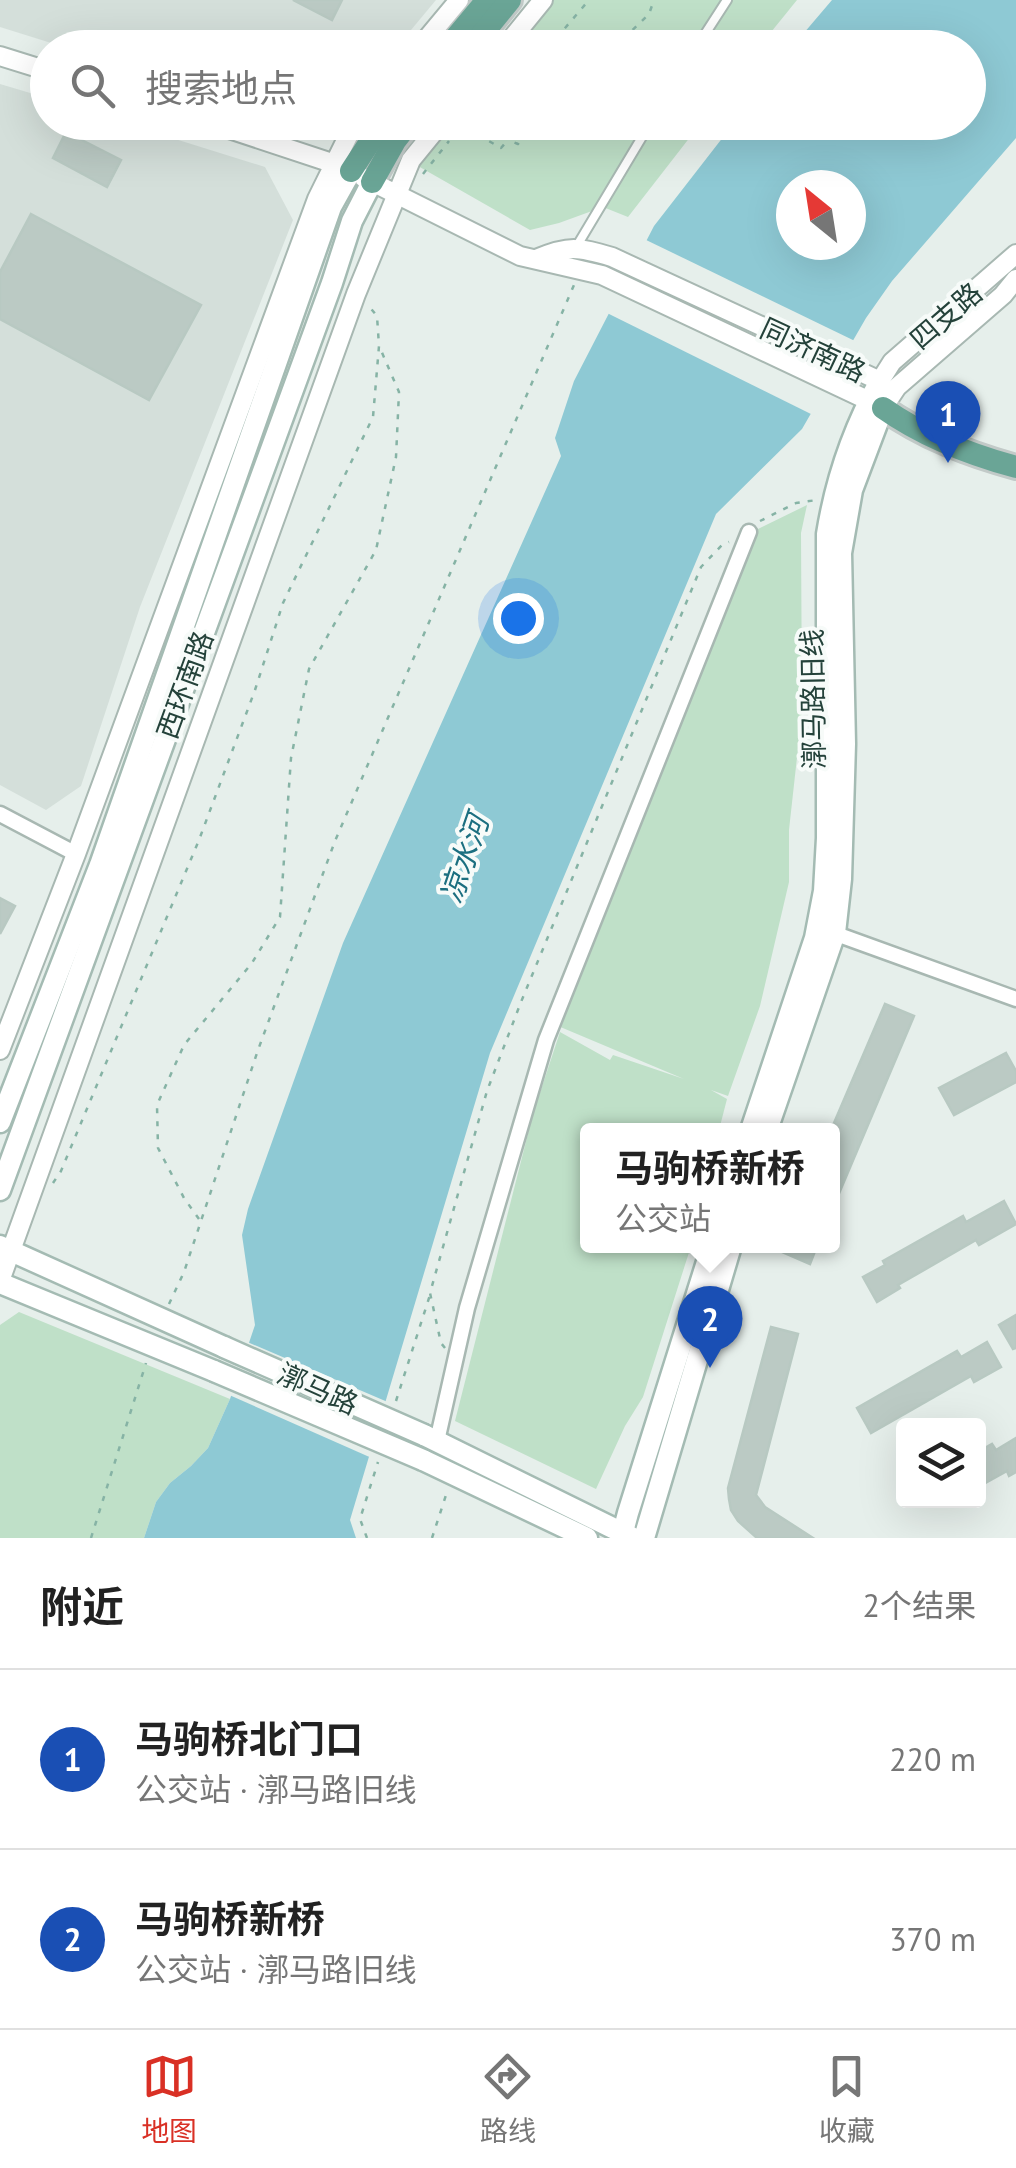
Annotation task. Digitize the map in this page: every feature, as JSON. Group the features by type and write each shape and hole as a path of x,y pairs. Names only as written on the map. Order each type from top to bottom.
{"main road":[{"path":"462,30 487,0"},
{"path":"486,30 510,0"},
{"path":"352,172 372,140"},
{"path":"352,172 396,140"},
{"name":"西环南路","path":"0,1122 100,864 331,207 352,172"},
{"name":"西环南路","path":"0,1190 332,284 352,221 352,172"},
{"name":"漷马路旧线","path":"769,1123 841,879 841,553 867,400 880,381"},
{"path":"867,400 929,437 1016,466"},
{"name":"漷马路旧线","path":"754,1123 827,930"},
{"name":"漷马路","path":"8,1249 430,1438 627,1536"},
{"path":"627,1536 710,1253"},
{"path":"644,1538 729,1253"},
{"name":"漷马路","path":"0,1282 423,1460 586,1538"}],"street":[{"path":"434,30 459,0"},
{"path":"519,30 543,0"},
{"path":"0,56 30,65"},
{"name":"同济南路","path":"260,140 352,172 520,256 602,275 867,400"},
{"path":"0,1050 318,199 352,172 354,140"},
{"path":"0,1282 8,1249 356,294 412,160 428,140"},
{"name":"同济南路","path":"535,259 560,249 575,248 612,257 880,381"},
{"name":"四支路","path":"880,381 892,362 1016,254"},
{"name":"四支路","path":"867,400 898,387 1003,295 1016,279"},
{"path":"430,1438 456,1360 467,1308 546,1040 749,532"},
{"path":"146,666 189,613"},
{"path":"0,814 76,854"},
{"path":"827,930 1016,999"},
{"path":"10,1026 58,973"}],"lane":[{"path":"708,30 727,0"},
{"path":"575,248 640,140"}],"path":[{"path":"563,30 588,0"},
{"path":"633,30 649,14 654,0"},
{"path":"406,174 421,176 449,140"},
{"path":"487,140 501,148 508,140 518,144 521,140"},
{"path":"162,1319 184,1272 258,1050 335,842 580,268"},
{"path":"51,1187 199,840 283,603 373,417 379,346 377,316 356,294"},
{"path":"201,1221 158,1148 157,1105 184,1045 252,963 280,917 291,758 309,670 376,550 396,457 399,392 379,346"},
{"path":"456,1360 440,1343 430,1293 487,1091 701,567 722,545 749,532 754,524 796,503 818,499"},
{"path":"91,1538 151,1346"},
{"path":"432,1538 453,1474"}],"shaded area":[{"path":"0,0 436,0 411,30 30,30 30,36 0,27"},
{"path":"0,84 30,93 30,140 178,140 265,167 293,220 140,607 81,786 46,810 0,785"}],"green space":[{"path":"544,0 797,0 773,30 518,30"},
{"path":"421,140 688,140 628,217 603,207 530,230 418,166 413,149"},
{"path":"807,505 801,533 802,712 789,830 789,882 760,1006 728,1096 711,1090 727,1099 721,1123 580,1123 580,1253 689,1253 643,1397 596,1489 455,1421 533,1114 560,1032 610,1060 613,1055 684,1079 558,1026 754,531"},
{"path":"19,1312 230,1399 208,1448 170,1483 156,1502 144,1538 0,1538 0,1325"}],"water":[{"name":"凉水河","path":"832,0 1016,0 1016,138 892,281 802,429 716,514 490,1053 350,1520 356,1538 144,1538 156,1502 170,1483 208,1448 230,1399 255,1325 242,1235 248,1209 343,943 561,456 555,438 574,381 654,226 721,140 986,140 986,30 806,30"}],"pier":[{"path":"642,238 857,342 815,416 605,312"},
{"path":"245,1341 390,1403 374,1459 227,1394"}],"building":[{"path":"293,0 342,0 332,20"},
{"path":"62,140 82,140 121,160 107,187 53,158"},
{"path":"31,214 201,305 149,400 0,319 0,272"},
{"path":"0,898 15,906 0,934"},
{"path":"885,1004 914,1016 840,1191 840,1123 834,1123"},
{"path":"1006,1053 1016,1071 1016,1082 954,1115 939,1088"},
{"path":"1004,1201 1016,1224 979,1245 976,1240 898,1285 900,1288 877,1302 863,1277 885,1265 883,1261 963,1216 966,1222"},
{"path":"785,1253 814,1253 810,1264"},
{"path":"1016,1315 1016,1348 1013,1349 999,1325"},
{"path":"771,1327 798,1334 756,1495 765,1507 813,1538 757,1538 731,1510 728,1488"},
{"path":"987,1342 1001,1367 974,1382 971,1376 871,1433 857,1408 957,1351 961,1357"},
{"path":"1016,1438 1016,1472 1009,1476 1007,1471 986,1483 986,1447 992,1444 996,1450"}],"place":[{"name":"马驹桥北门口","path":"948,463"},
{"name":"马驹桥新桥","path":"710,1368"}]}
